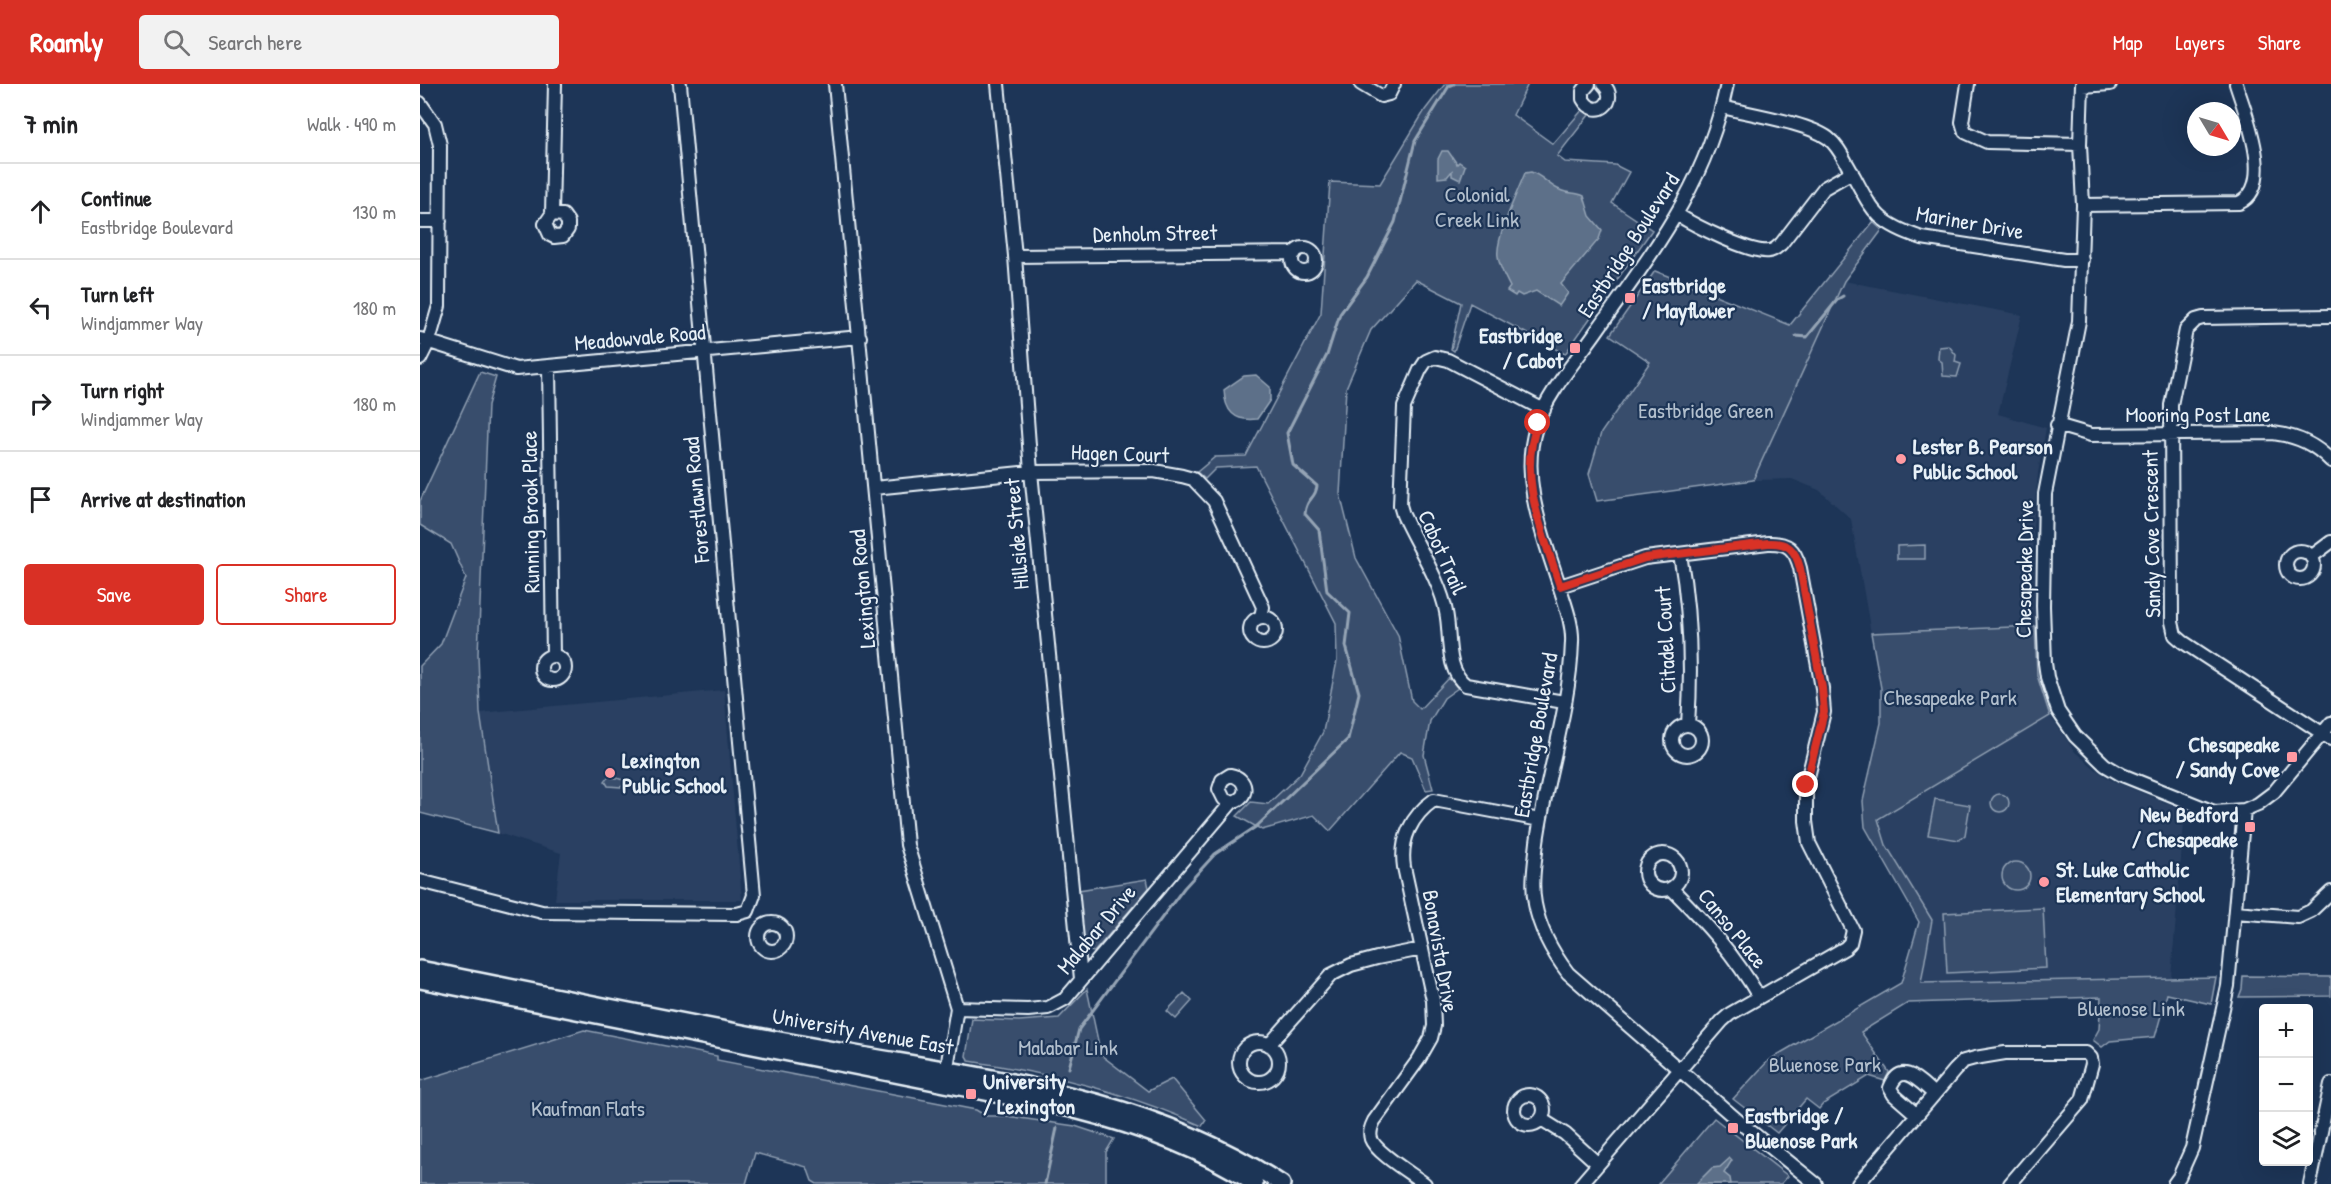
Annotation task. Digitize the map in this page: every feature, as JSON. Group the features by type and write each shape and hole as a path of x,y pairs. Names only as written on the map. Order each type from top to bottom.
{"main road":[{"name":"University Avenue East","path":"420,969 837,1051 1101,1116 1198,1153 1255,1184"},
{"name":"University Avenue East","path":"420,980 945,1076 1074,1094 1159,1122 1249,1162 1282,1184"}],"street":[{"path":"552,214 555,84"},
{"name":"Forestlawn Road","path":"681,84 754,895 748,911"},
{"name":"Lexington Road","path":"835,84 907,845 957,1008 945,1076"},
{"name":"Hillside Street","path":"998,84 1015,256 1031,472 1081,979"},
{"path":"1361,84 1381,96 1389,94 1394,84"},
{"path":"1589,84 1583,91 1583,99 1590,108 1597,109 1609,100 1609,91 1603,84"},
{"name":"Eastbridge Boulevard","path":"1727,84 1722,107 1698,177 1678,214 1644,266 1577,358 1544,410 1532,446 1531,483 1573,639 1564,702 1540,820 1533,879 1534,902 1548,945 1568,973 1679,1070 1816,1184"},
{"path":"1968,84 1962,122 1965,132 1987,142 2080,144"},
{"path":"2083,85 2110,84"},
{"path":"2084,205 2240,203 2247,199 2255,187 2257,160 2236,84"},
{"name":"Chesapeake Drive","path":"2083,85 2080,144 2084,205 2079,321 2045,494 2043,606 2045,663 2058,711 2075,736 2105,765 2122,775 2214,812 2244,810 2258,804 2274,792 2327,736 2331,723"},
{"path":"420,103 435,124 440,145 439,306 424,340 420,359"},
{"name":"Mariner Drive","path":"1722,107 1811,129 1828,138 1839,150 1868,204 1878,216 1901,231 1922,238 2064,260 2082,260"},
{"path":"1678,214 1696,226 1750,248 1762,252 1772,251 1781,244 1824,188 1852,172"},
{"path":"420,221 440,221"},
{"name":"Denholm Street","path":"1015,256 1294,253"},
{"path":"2170,435 2173,388 2184,337 2190,324 2204,318 2331,316"},
{"name":"Meadowvale Road","path":"424,340 516,369 860,337"},
{"name":"Cabot Trail","path":"1544,410 1448,360 1435,357 1426,361 1404,407 1400,505 1444,602 1453,667 1457,677 1466,685 1474,687 1564,702"},
{"name":"Running Brook Place","path":"549,367 553,656"},
{"name":"Mooring Post Lane","path":"2057,425 2091,435 2273,433 2293,436 2309,443 2331,461"},
{"name":"Sandy Cove Crescent","path":"2170,435 2172,622 2175,635 2327,736"},
{"name":"Hagen Court","path":"873,489 1031,472 1154,471 1193,479 1214,501 1263,607 1261,617"},
{"path":"2311,557 2331,542"},
{"path":"1560,586 1645,558 1768,543 1787,544 1793,550 1800,568 1824,712 1806,785 1806,821 1809,843 1853,930 1850,944 1845,948 1722,1021 1581,1184"},
{"name":"Citadel Court","path":"1680,554 1690,640 1691,687 1688,725"},
{"name":"Bonavista Drive","path":"1425,1184 1374,1144 1370,1137 1370,1128 1419,1059 1431,1038 1435,1013 1402,853 1404,839 1412,823 1434,800 1540,820"},
{"name":"Malabar Drive","path":"957,1008 1028,1010 1048,1008 1065,999 1232,802"},
{"path":"2181,1182 2192,1148 2228,986 2244,810"},
{"path":"420,880 542,912 737,914 748,911 762,926"},
{"name":"Canso Place","path":"1671,888 1727,948 1741,966 1759,997"},
{"path":"2235,912 2298,917 2311,912 2331,892"},
{"path":"1269,1045 1331,975 1360,963 1422,949"},
{"path":"1858,1184 1965,1061 2005,1053 2086,1053 2091,1058 2092,1064 2082,1100 2010,1184"},
{"path":"1917,1115 1894,1095 1890,1088 1894,1079 1901,1074 1910,1074 1934,1094"},
{"path":"2310,1184 2331,1084"},
{"path":"1541,1119 1565,1134 1599,1164"}],"shaded area":[{"path":"1442,151 1448,151 1457,164 1459,162 1465,166 1460,180 1452,176 1452,171 1447,177 1438,178 1438,159"},
{"path":"1531,172 1560,190 1584,196 1590,216 1602,230 1599,239 1561,284 1568,293 1559,306 1536,291 1522,296 1517,293 1515,296 1507,291 1510,287 1499,260 1500,239 1508,215 1525,173"},
{"name":"Lester B. Pearson Public School","path":"1844,281 2022,315 1998,414 2046,428 2038,473 2033,525 2035,626 1871,633 1851,519 1819,490 1792,479 1753,480"},
{"path":"1256,375 1270,387 1270,400 1257,419 1242,419 1232,414 1226,404 1224,390 1244,376"},
{"name":"Lexington Public School","path":"724,690 742,900 555,900 561,853 498,833 480,713"},
{"name":"St. Luke Catholic Elementary School","path":"2050,716 2075,752 2099,772 2111,780 2185,811 2171,977 1921,983 1932,920 1886,845 1877,819"},
{"path":"1730,1158 1732,1160 1724,1173 1730,1178 1731,1184 1696,1184 1712,1168 1720,1167"}],"green space":[{"name":"Colonial Creek Link","path":"1445,84 1528,84 1513,115 1553,144 1583,109 1589,115 1557,156 1565,162 1615,165 1629,172 1612,203 1652,230 1565,354 1470,303 1454,351 1451,349 1461,303 1416,280 1371,330 1346,388 1340,494 1356,558 1398,635 1412,701 1420,709 1449,678 1458,688 1444,698 1430,721 1424,755 1433,789 1426,790 1412,757 1400,752 1330,831 1314,815 1262,830 1237,816 1251,802 1268,804 1300,774 1323,732 1337,661 1336,623 1256,466 1216,468 1205,479 1197,472 1215,457 1246,456 1321,313 1330,182 1380,184 1425,110"},
{"name":"Eastbridge Green","path":"1873,222 1882,230 1844,281 1753,480 1597,501 1589,474 1601,433 1650,362 1610,335 1655,271 1790,325"},
{"path":"1949,346 1956,355 1955,362 1961,364 1957,377 1943,376 1942,362 1938,359 1939,347"},
{"path":"480,372 496,377 488,405 478,654 480,713 498,833 420,813 420,666 441,644 466,578 451,544 420,525 420,501"},
{"path":"1925,545 1925,559 1897,559 1897,546"},
{"path":"2035,626 2037,675 2050,716 1878,819 1886,845 1932,920 1921,983 2216,977 2211,1004 2167,994 2155,1037 2110,1041 2102,1047 2093,1040 2099,1029 2101,997 1908,1003 1861,1032 1889,1072 1885,1081 1869,1076 1823,1104 1819,1109 1806,1099 1777,1133 1733,1099 1767,1062 1777,1055 1901,983 1919,922 1865,827 1863,801 1881,723 1881,688 1871,633"},
{"path":"608,777 623,780 624,784 621,787 608,786 605,781"},
{"path":"2000,794 2006,797 2009,803 2006,809 2000,812 1994,809 1991,803 1994,797"},
{"path":"1935,799 1970,805 1965,835 1959,840 1928,835"},
{"path":"2016,862 2026,866 2030,876 2026,886 2016,890 2006,886 2002,876 2006,866"},
{"path":"1147,879 1149,888 1094,952 1084,950 1079,890"},
{"path":"2043,908 2046,968 1947,973 1944,913"},
{"path":"2243,976 2331,977 2331,996 2239,997"},
{"name":"Malabar Link","path":"1087,989 1101,1055 1148,1091 1172,1079 1206,1120 1202,1126 1145,1103 1088,1085 1029,1071 969,1061 966,1056 972,1019 1019,1021 1059,1018"},
{"path":"1184,993 1192,1001 1176,1019 1167,1011"},
{"name":"Kaufman Flats","path":"584,1030 717,1056 717,1060 976,1110 986,1116 1006,1116 1075,1126 1114,1139 1106,1152 1106,1184 817,1184 812,1181 807,1167 755,1153 746,1184 420,1184 420,1081"},
{"path":"1714,1118 1788,1176 1781,1184 1658,1184"}],"waterway":[{"path":"1069,1068 1079,1029 1184,888 1215,854 1257,826 1348,739 1359,693 1346,646 1350,613 1327,591 1319,530 1305,514 1317,486 1293,465 1287,433 1327,355 1340,314 1367,277 1395,222 1415,141 1449,86 1454,84"},
{"path":"1796,336 1807,337 1843,296"},
{"path":"1045,1184 1057,1128"}],"place":[{"name":"Eastbridge / Mayflower","path":"1630,298"},
{"name":"Eastbridge / Cabot","path":"1575,348"},
{"name":"Lester B. Pearson Public School","path":"1901,459"},
{"name":"Chesapeake / Sandy Cove","path":"2292,757"},
{"name":"Lexington Public School","path":"610,773"},
{"name":"New Bedford / Chesapeake","path":"2250,827"},
{"name":"St. Luke Catholic Elementary School","path":"2044,882"},
{"name":"University / Lexington","path":"971,1094"},
{"name":"Eastbridge / Bluenose Park","path":"1733,1128"}],"route":[{"path":"1538,423 1532,446 1531,483 1533,497 1560,586 1645,558 1768,543 1787,544 1793,550 1800,568 1822,688 1824,712 1806,785"}],"park label":[{"name":"Chesapeake Park","path":"1950,697"},
{"name":"Bluenose Link","path":"2131,1008"},
{"name":"Bluenose Park","path":"1825,1064"}]}
